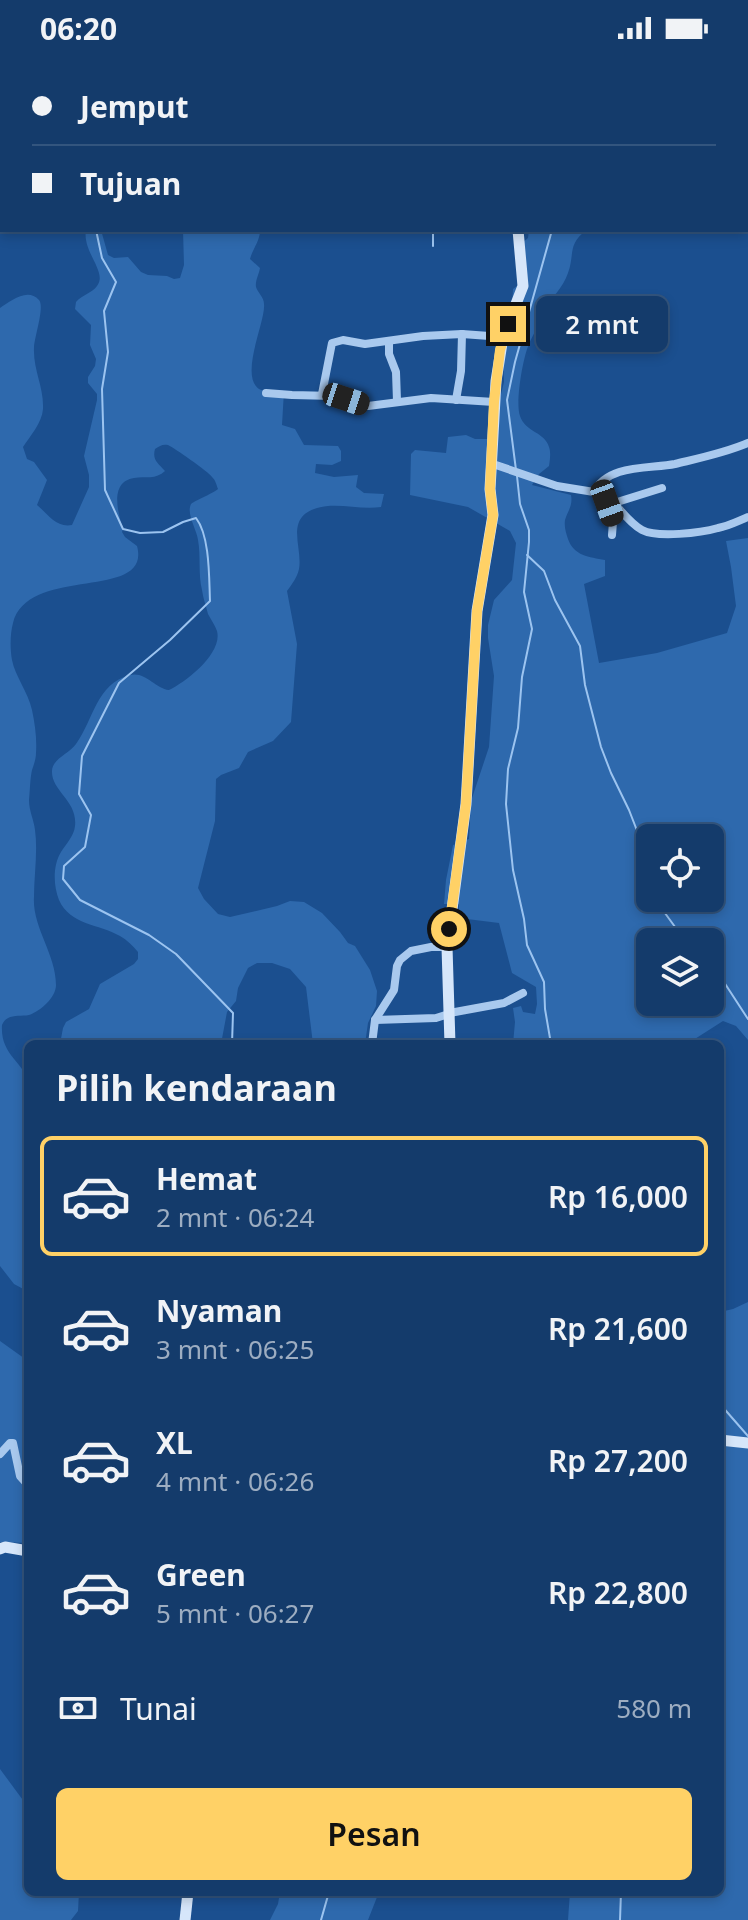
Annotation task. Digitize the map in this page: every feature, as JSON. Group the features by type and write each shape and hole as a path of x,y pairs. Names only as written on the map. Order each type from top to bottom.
{"street":[{"path":"450,1040 447,947 466,804 477,611 493,515 490,489 494,402 503,337 523,286 518,232"},
{"path":"322,394 332,343 343,340 365,344 462,334 503,337"},
{"path":"456,400 462,334"},
{"path":"389,342 389,354 396,372 397,401"},
{"path":"266,393 322,394 368,406 431,398 494,402"},
{"path":"594,492 598,484 620,472 693,460 748,443"},
{"path":"493,464 557,486 594,492 636,526 652,533 708,530 748,517"},
{"path":"610,503 662,488"},
{"path":"610,503 612,535"},
{"path":"372,1040 375,1020 394,990 397,966 406,954 417,949 447,947"},
{"path":"375,1020 448,1015 504,1003 523,993"},
{"path":"724,1440 748,1443"},
{"path":"0,1454 13,1443 20,1476 24,1480"},
{"path":"0,1549 24,1550"},
{"path":"185,1920 188,1896"}],"shaded area":[{"path":"86,232 102,232 108,255 128,257 141,272 148,275 174,279 180,278 184,265 183,232 260,232 250,259 260,268 256,287 264,304 252,360 254,382 261,390 284,391 282,425 295,429 304,445 338,446 341,461 332,465 316,464 315,473 334,477 358,475 356,487 364,493 384,494 381,507 325,506 307,513 301,519 297,534 299,569 287,591 297,644 291,722 273,741 248,752 239,768 216,779 215,821 198,888 218,914 230,917 290,901 304,902 322,913 348,943 355,946 370,970 377,991 376,1006 368,1023 366,1040 313,1040 306,987 290,969 272,963 257,963 248,968 238,988 236,1001 227,1012 222,1040 61,1040 66,1022 89,1009 100,984 134,964 138,952 120,936 70,914 59,900 55,869 58,857 73,833 75,817 56,785 53,767 76,744 110,686 135,674 169,690 202,666 217,640 217,631 203,596 198,540 190,508 191,504 218,489 213,478 198,465 168,445 161,446 155,449 154,456 165,471 154,477 126,481 118,492 122,532 137,546 137,563 126,573 108,579 41,594 23,605 12,627 12,660 30,703 36,737 29,800 36,838 34,908 52,962 56,985 51,999 38,1010 29,1015 10,1017 2,1025 8,1051 24,1074 24,1289 14,1284 0,1266 0,308 24,295 34,296 41,304 34,356 43,409 38,424 23,447 27,459 34,462 47,480 37,505 57,522 72,525 89,487 84,456 97,400 97,394 88,383 96,359 90,345 91,325 75,309 76,302 95,288 100,280"},
{"path":"529,232 585,232 574,245 566,278 543,311 530,342 522,369 518,401 523,421 547,442 550,451 549,466 532,485 571,495 565,523 571,545 583,555 605,560 605,576 584,584 599,663 657,653 727,633 736,606 726,541 748,538 748,1040 736,1026 723,1021 693,1040 513,1040 513,1008 521,1006 523,1012 535,1014 536,987 512,973 499,923 459,918 459,904 444,904 453,845 469,839 471,801 489,747 494,676 488,625 494,600 512,580 516,543 510,531 468,507 410,495 411,454 415,450 446,453 448,437 466,435 475,439 490,439 504,382 503,352 513,289 521,283 516,248 528,238"},
{"path":"748,1302 748,1920 568,1920 570,1896 724,1896 724,1311"},
{"path":"0,1341 24,1358 24,1543 0,1542"},
{"path":"0,1769 24,1802 24,1896 79,1896 78,1911 71,1920 0,1920"},
{"path":"279,1896 377,1896 368,1920 270,1920"}],"waterway":[{"path":"96,232 102,258 116,282 104,311 108,352 102,389 105,490 123,529 140,533 163,532 196,518 206,546 210,601 119,683 82,756 79,794 91,815 85,847 64,866 63,879 80,900 149,935 176,954 233,1013 232,1040"},
{"path":"433,232 433,246"},
{"path":"516,470 507,400 551,232"},
{"path":"517,476 520,504 529,530 524,592 532,629 522,677 518,728 508,769 506,804 513,870 527,945 544,982 550,1040"},
{"path":"527,555 544,571 555,600 580,646 585,685 601,747 636,828"},
{"path":"664,912 676,928"},
{"path":"724,982 748,1019"},
{"path":"724,1409 748,1436"},
{"path":"321,1920 328,1896"},
{"path":"620,1920 621,1896"}],"route":[{"path":"449,929 466,804 477,611 493,515 490,489 494,402 500,350 508,324"}]}
